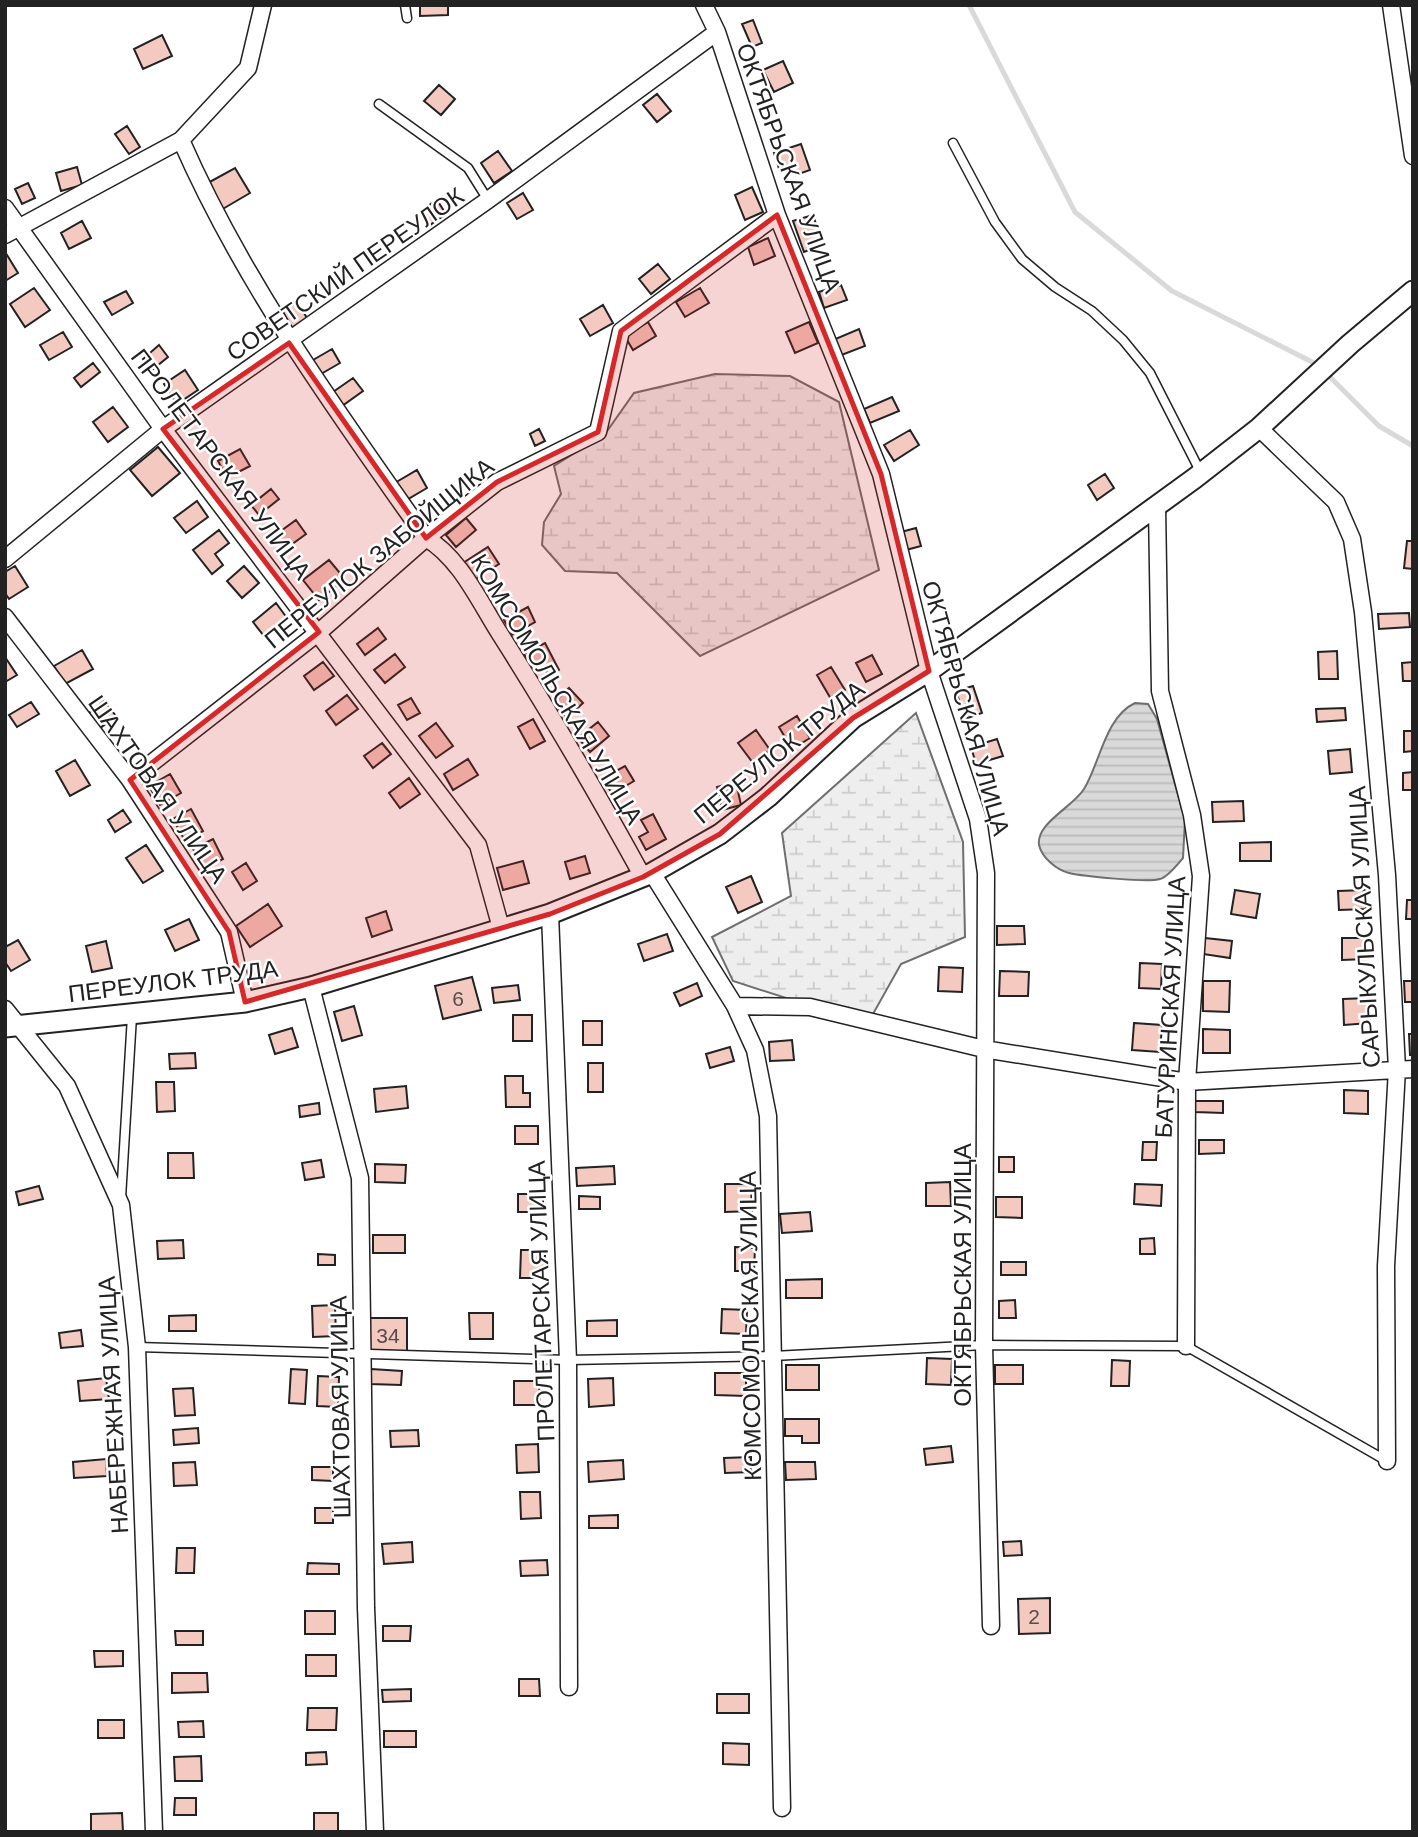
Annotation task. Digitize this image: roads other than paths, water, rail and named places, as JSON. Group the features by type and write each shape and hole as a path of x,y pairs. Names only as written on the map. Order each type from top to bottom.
{"street":[{"path":"12,231 181,140 248,68 263,5"},
{"name":"ОКТЯБРЬСКАЯ УЛИЦА","path":"704,5 717,32 777,215 881,474 929,671 978,820 986,873 984,1345 991,1626"},
{"path":"1391,5 1413,156"},
{"name":"СОВЕТСКИЙ ПЕРЕУЛОК","path":"5,559 163,429 289,343 717,32"},
{"name":"КОМСОМОЛЬСКАЯ УЛИЦА","path":"181,140 209,204 289,343 426,538 443,548 464,578 566,738 648,875 735,1006 755,1050 768,1116 782,1808"},
{"name":"ПРОЛЕТАРСКАЯ УЛИЦА","path":"5,208 12,231 319,632 478,845 501,928"},
{"name":"ПЕРЕУЛОК ЗАБОЙЩИКА","path":"130,780 319,632 426,538 496,482 598,432 621,331 777,215"},
{"name":"ПЕРЕУЛОК ТРУДА","path":"9,1020 132,1013 245,1002 311,987 550,914 648,875 720,834 768,797 853,718 929,671 1201,473 1259,428 1350,344 1413,291"},
{"name":"САРЫКУЛЬСКАЯ УЛИЦА","path":"1259,428 1336,502 1352,539 1363,611 1405,1069 1386,1266 1387,1461"},
{"name":"БАТУРИНСКАЯ УЛИЦА","path":"1157,506 1160,691 1192,815 1201,876 1187,1082 1186,1346"},
{"name":"ШАХТОВАЯ УЛИЦА","path":"5,617 130,780 229,932 245,1002"},
{"name":"ПРОЛЕТАРСКАЯ УЛИЦА","path":"550,914 568,1360 569,1687"},
{"name":"ШАХТОВАЯ УЛИЦА","path":"311,987 360,1178 366,1608 374,1832"},
{"path":"735,1006 810,1007 984,1049 1187,1082 1405,1069"},
{"name":"НАБЕРЕЖНАЯ УЛИЦА","path":"9,1020 67,1086 121,1205 137,1347 154,1832"}],"lane":[{"path":"405,5 407,18"},
{"path":"379,104 468,168 488,200"},
{"path":"953,143 995,222 1022,260 1091,311 1123,340 1150,373 1201,473"},
{"path":"121,1205 132,1013"},
{"path":"137,1347 361,1356 568,1360 773,1356 984,1345 1186,1346 1387,1461"}],"waterway":[{"path":"969,5 1075,212 1172,291 1318,365"},
{"path":"1325,372 1379,426 1413,446"}]}
